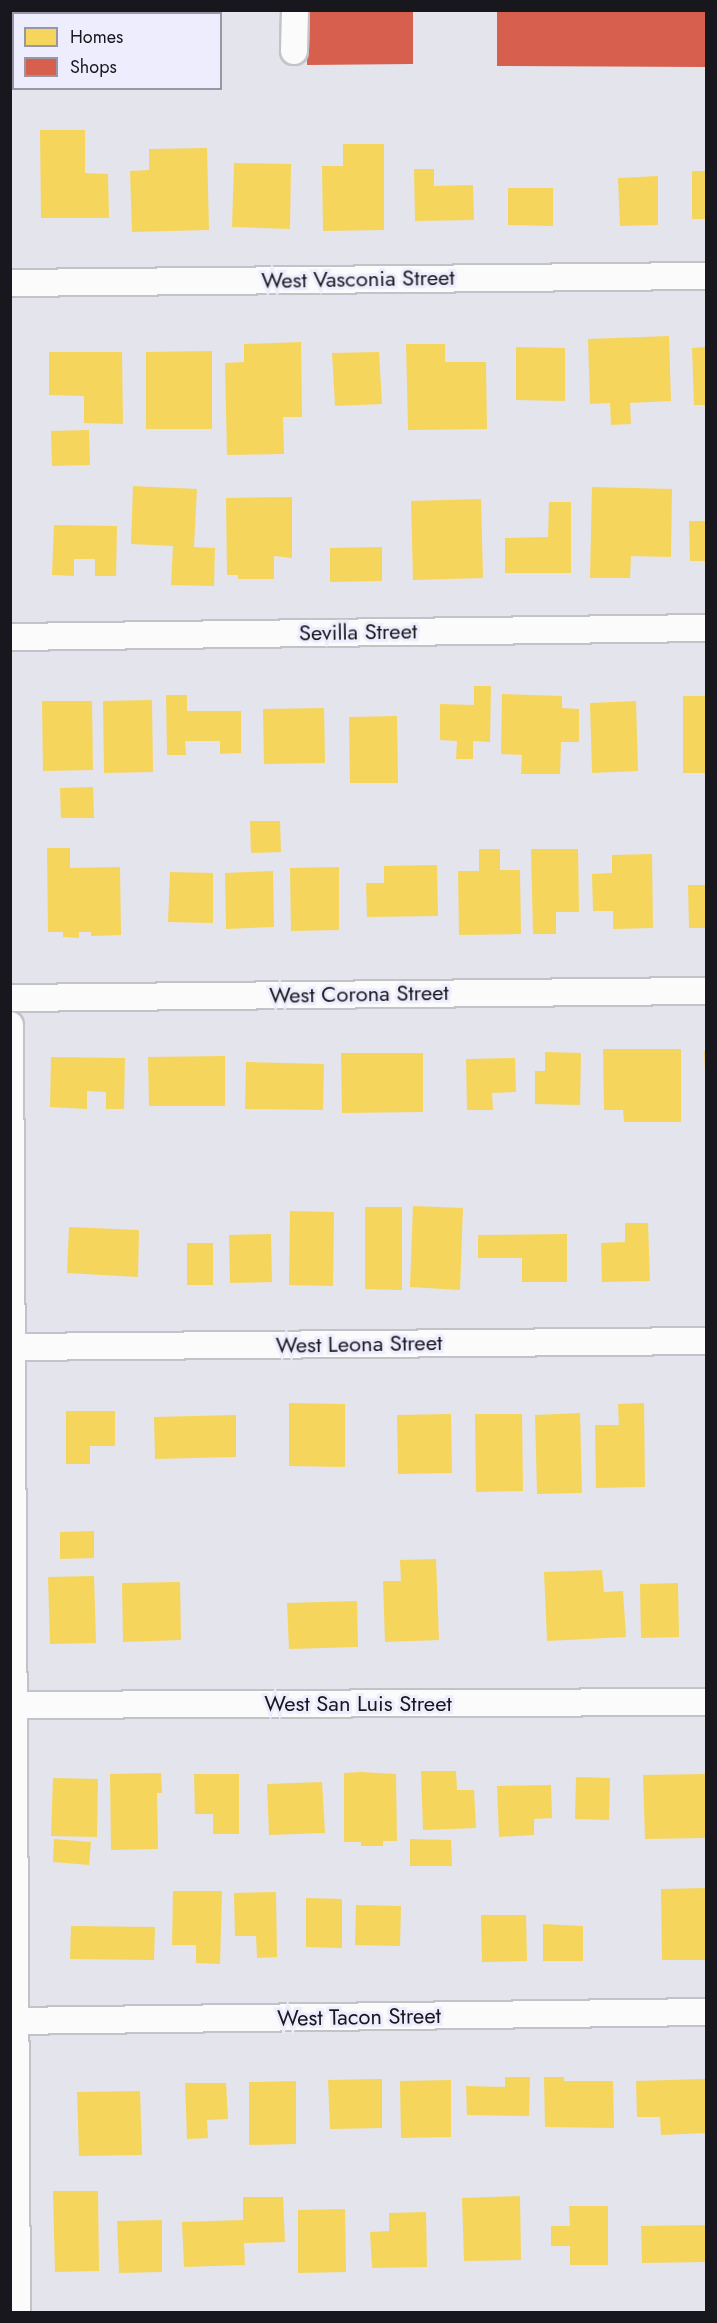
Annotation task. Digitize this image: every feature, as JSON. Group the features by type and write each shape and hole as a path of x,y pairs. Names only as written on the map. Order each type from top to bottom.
{"street":[{"path":"294,51 295,10"},
{"name":"West Vasconia Street","path":"10,283 706,276"},
{"name":"Sevilla Street","path":"10,637 706,628"},
{"name":"West Corona Street","path":"10,998 706,991"},
{"path":"10,1025 13,2021 17,2313"},
{"name":"West Leona Street","path":"12,1347 706,1341"},
{"name":"West San Luis Street","path":"13,1705 706,1702"},
{"name":"West Tacon Street","path":"13,2021 706,2012"}],"building: Homes":[{"path":"40,130 85,130 85,173 108,174 109,218 41,218"},
{"path":"343,144 384,144 384,230 323,231 322,166 343,166"},
{"path":"207,148 209,230 132,232 130,171 149,170 149,149"},
{"path":"234,163 291,164 290,229 232,227"},
{"path":"414,169 434,169 434,186 473,185 474,220 415,221"},
{"path":"692,171 706,171 706,219 692,219"},
{"path":"658,176 658,225 620,226 618,178"},
{"path":"508,188 553,188 553,226 508,225"},
{"path":"669,336 671,401 630,403 631,424 611,425 610,403 590,404 588,339"},
{"path":"301,342 302,417 283,417 284,454 227,455 225,363 244,362 244,344"},
{"path":"406,344 445,344 445,362 486,362 487,429 408,430"},
{"path":"516,347 565,348 565,401 516,400"},
{"path":"706,347 706,405 694,405 692,348"},
{"path":"212,351 212,429 146,429 146,352"},
{"path":"49,352 122,352 123,424 84,423 84,396 49,395"},
{"path":"379,352 382,404 335,406 332,353"},
{"path":"89,430 90,465 52,466 51,431"},
{"path":"133,486 197,489 194,547 215,548 214,586 171,585 173,546 131,544"},
{"path":"592,487 672,489 671,557 631,556 630,578 590,578"},
{"path":"292,497 292,558 274,556 274,579 238,579 238,575 227,575 226,498"},
{"path":"481,499 483,578 413,580 411,501"},
{"path":"549,502 571,502 571,573 505,573 505,538 548,537"},
{"path":"689,521 706,521 706,561 690,561"},
{"path":"54,525 117,526 116,576 95,576 95,559 74,559 74,576 52,575"},
{"path":"382,547 382,581 330,582 330,548"},
{"path":"474,686 491,686 490,742 473,741 473,759 456,759 457,741 440,740 440,704 474,705"},
{"path":"502,694 562,696 562,708 579,709 579,742 561,742 560,774 521,774 522,755 501,754"},
{"path":"166,695 187,695 187,711 241,711 241,753 220,754 220,741 185,741 186,755 167,755"},
{"path":"683,696 706,696 706,773 683,773"},
{"path":"152,700 153,772 104,773 103,701"},
{"path":"42,701 92,701 93,770 43,771"},
{"path":"636,701 638,771 592,773 590,703"},
{"path":"324,708 325,763 264,764 263,709"},
{"path":"397,716 398,783 350,783 349,717"},
{"path":"93,787 94,818 61,818 60,788"},
{"path":"250,821 280,821 281,852 251,853"},
{"path":"47,848 70,848 70,868 120,867 121,935 91,936 91,932 79,932 79,938 63,937 63,932 48,932"},
{"path":"479,849 500,849 500,870 520,870 521,934 459,935 458,871 479,871"},
{"path":"531,849 578,849 579,912 556,912 556,934 533,934"},
{"path":"652,854 653,928 613,929 613,911 593,911 592,874 612,873 612,855"},
{"path":"437,865 438,916 367,917 366,883 384,883 384,866"},
{"path":"339,867 339,930 291,931 290,868"},
{"path":"273,871 274,927 226,929 225,873"},
{"path":"170,872 213,873 213,923 168,922"},
{"path":"688,885 706,885 706,928 689,928"},
{"path":"603,1049 681,1049 681,1122 624,1122 623,1110 604,1110"},
{"path":"704,1051 706,1051 706,1072 705,1072"},
{"path":"545,1052 581,1053 580,1105 535,1104 535,1071 545,1071"},
{"path":"341,1053 423,1053 423,1112 342,1113"},
{"path":"225,1056 225,1106 149,1106 148,1057"},
{"path":"51,1057 125,1058 124,1109 106,1109 106,1092 87,1091 87,1109 50,1107"},
{"path":"515,1058 516,1092 492,1093 493,1110 467,1110 466,1059"},
{"path":"246,1062 324,1064 323,1110 245,1109"},
{"path":"413,1206 463,1208 460,1290 410,1287"},
{"path":"365,1207 402,1207 402,1290 365,1289"},
{"path":"290,1211 334,1212 333,1286 289,1285"},
{"path":"625,1223 648,1223 650,1281 602,1282 601,1243 625,1242"},
{"path":"69,1227 139,1230 138,1277 67,1273"},
{"path":"271,1234 272,1282 230,1283 229,1235"},
{"path":"567,1234 567,1282 522,1282 522,1258 478,1258 478,1235"},
{"path":"187,1243 213,1243 213,1285 187,1285"},
{"path":"289,1403 345,1404 345,1467 289,1466"},
{"path":"644,1403 645,1487 596,1488 595,1425 619,1425 618,1404"},
{"path":"66,1411 115,1411 115,1446 90,1446 90,1464 66,1464"},
{"path":"580,1413 582,1493 537,1494 535,1415"},
{"path":"451,1414 452,1473 398,1474 397,1415"},
{"path":"475,1414 522,1414 523,1491 476,1492"},
{"path":"236,1415 236,1457 155,1459 154,1417"},
{"path":"94,1531 94,1558 60,1559 60,1532"},
{"path":"436,1559 439,1640 385,1642 383,1581 401,1581 400,1560"},
{"path":"602,1570 604,1592 623,1591 626,1637 547,1641 544,1572"},
{"path":"94,1576 96,1643 50,1644 48,1577"},
{"path":"180,1582 181,1640 123,1642 122,1583"},
{"path":"678,1583 679,1637 641,1638 640,1584"},
{"path":"357,1601 358,1647 289,1649 287,1603"},
{"path":"421,1771 456,1771 457,1790 474,1790 476,1828 423,1830"},
{"path":"161,1773 162,1793 157,1793 158,1849 111,1850 110,1774"},
{"path":"344,1773 396,1774 397,1841 383,1841 383,1846 361,1846 361,1842 344,1842"},
{"path":"194,1774 239,1774 239,1834 213,1834 213,1814 195,1814"},
{"path":"706,1774 706,1838 645,1839 643,1775"},
{"path":"576,1777 610,1778 609,1820 575,1819"},
{"path":"53,1778 98,1779 97,1837 51,1836"},
{"path":"322,1782 325,1833 269,1835 267,1784"},
{"path":"551,1785 552,1818 534,1819 534,1835 499,1837 497,1786"},
{"path":"54,1839 91,1842 89,1865 53,1862"},
{"path":"410,1839 451,1840 452,1866 410,1866"},
{"path":"706,1888 706,1960 662,1960 661,1889"},
{"path":"173,1891 222,1891 220,1964 196,1963 196,1945 172,1945"},
{"path":"276,1892 277,1957 257,1958 256,1936 235,1936 234,1893"},
{"path":"306,1898 342,1899 342,1948 306,1947"},
{"path":"356,1905 401,1906 400,1946 355,1945"},
{"path":"481,1915 526,1915 527,1961 482,1962"},
{"path":"543,1924 583,1926 583,1961 543,1961"},
{"path":"71,1926 155,1927 154,1960 70,1959"},
{"path":"505,2077 530,2077 529,2116 467,2115 466,2086 505,2087"},
{"path":"544,2077 564,2077 564,2081 613,2081 614,2128 545,2127"},
{"path":"382,2079 382,2128 330,2129 328,2080"},
{"path":"705,2079 706,2133 661,2135 660,2117 637,2117 636,2081"},
{"path":"451,2080 451,2137 401,2138 400,2081"},
{"path":"296,2081 296,2144 249,2145 249,2082"},
{"path":"185,2083 226,2083 228,2119 207,2120 208,2138 187,2139"},
{"path":"140,2091 142,2155 79,2156 77,2092"},
{"path":"53,2191 98,2191 99,2271 55,2272"},
{"path":"520,2196 521,2260 464,2261 462,2198"},
{"path":"243,2197 283,2197 285,2242 244,2243 245,2265 184,2267 182,2222 243,2220"},
{"path":"569,2206 608,2206 608,2265 570,2265 570,2246 551,2246 551,2226 570,2226"},
{"path":"345,2209 346,2272 298,2273 298,2210"},
{"path":"426,2212 427,2267 372,2268 370,2232 389,2231 389,2213"},
{"path":"162,2220 162,2272 119,2273 117,2221"},
{"path":"706,2225 706,2262 642,2263 641,2226"}],"building: Shops":[{"path":"27,10 124,10 124,12 27,12"},
{"path":"135,10 205,10 205,12 135,12"},
{"path":"307,10 413,10 413,64 307,65"},
{"path":"497,10 706,10 706,67 497,66"}]}
